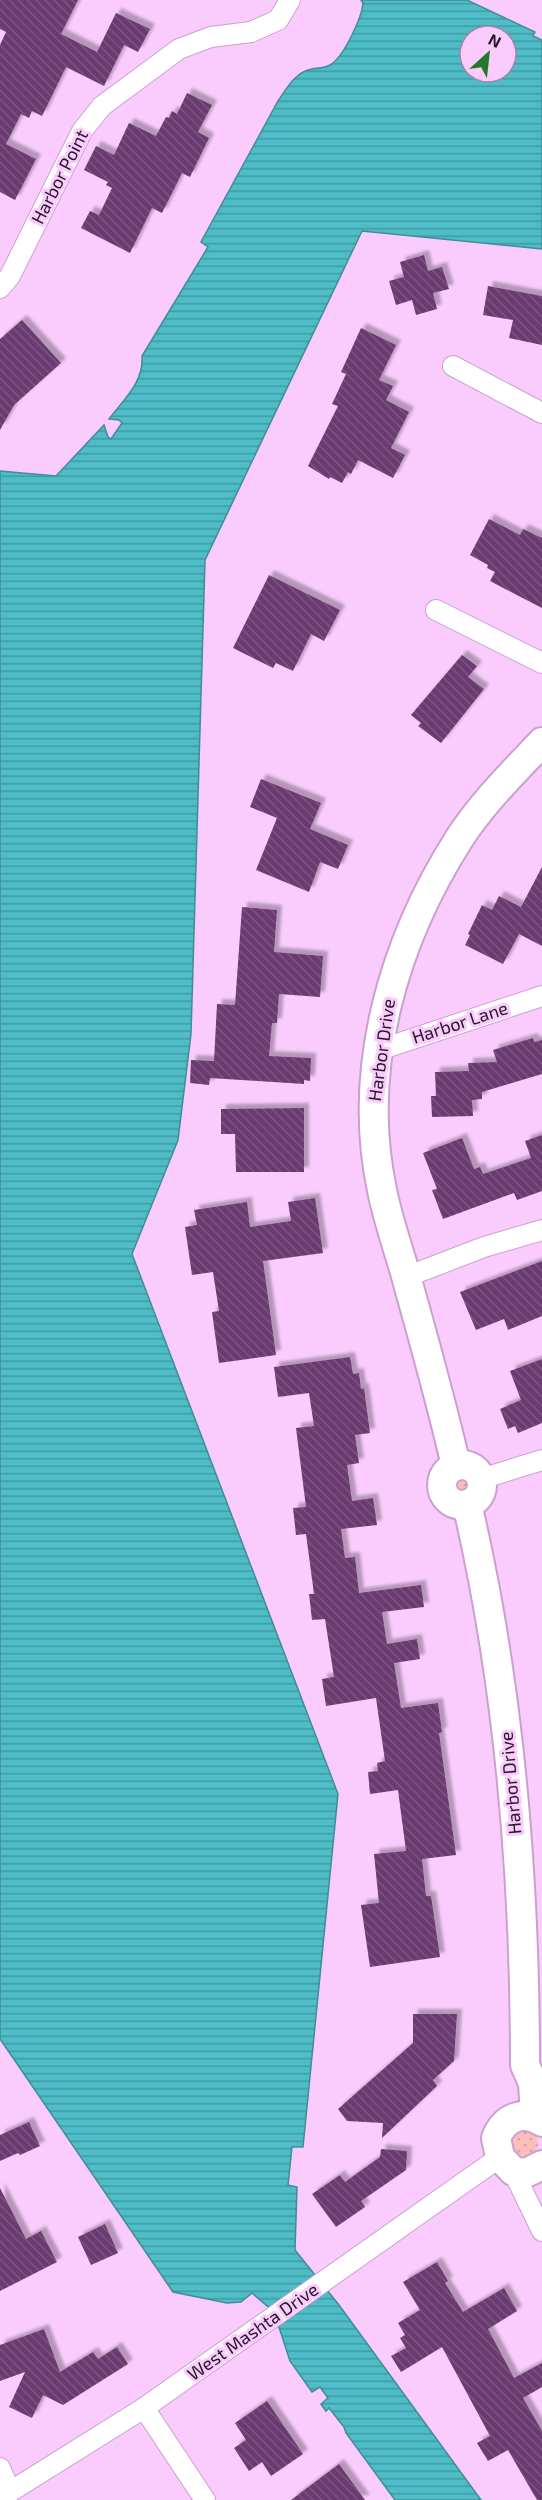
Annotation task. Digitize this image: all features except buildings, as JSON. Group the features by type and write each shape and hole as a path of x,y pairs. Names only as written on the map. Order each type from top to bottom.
{"street":[{"name":"Harbor Point","path":"0,288 10,276 82,131 102,106 178,49 211,37 251,32 278,21 290,0"},
{"path":"453,366 542,412"},
{"path":"436,610 542,663"},
{"name":"Harbor Drive","path":"538,2120 533,2083 525,2065 521,1906 508,1745 497,1664 467,1504 453,1503 443,1491 444,1477 448,1471 469,1472 406,1277 381,1189 374,1132 374,1087 390,988 406,943 441,870 460,837 488,800 542,742"},
{"name":"Harbor Lane","path":"379,1050 542,996"},
{"path":"406,1277 484,1247 542,1230"},
{"path":"469,1472 542,1460"},
{"name":"Harbor Drive","path":"506,2164 496,2138 507,2121 516,2082 525,2065"},
{"path":"507,2121 525,2115 538,2120"},
{"path":"506,2164 526,2173 542,2165"},
{"path":"506,2164 542,2231"},
{"name":"West Mashta Drive","path":"5,2495 144,2408 256,2328 506,2164"},
{"path":"144,2408 205,2500"},
{"path":"0,2468 5,2495"}],"shaded area":[{"path":"361,0 467,0 518,24 535,32 533,36 542,40 542,249 362,231 205,560 191,1034 178,1140 132,1254 338,1794 303,2147 292,2147 288,2185 297,2187 295,2250 339,2305 481,2500 395,2500 344,2427 329,2408 326,2411 321,2404 328,2398 320,2387 312,2392 290,2361 274,2312 252,2293 241,2302 227,2303 173,2292 0,2039 0,471 56,476 104,425 111,439 122,423 119,420 109,419 136,382 140,374 142,356 208,247 201,242 278,101 292,81 301,73 328,66 335,61 351,37 362,10"},
{"path":"462,1474 470,1477 473,1485 470,1493 462,1496 454,1493 451,1485 454,1477"},
{"path":"525,2130 535,2133 538,2143 535,2153 525,2156 515,2153 512,2143 515,2133"}]}
